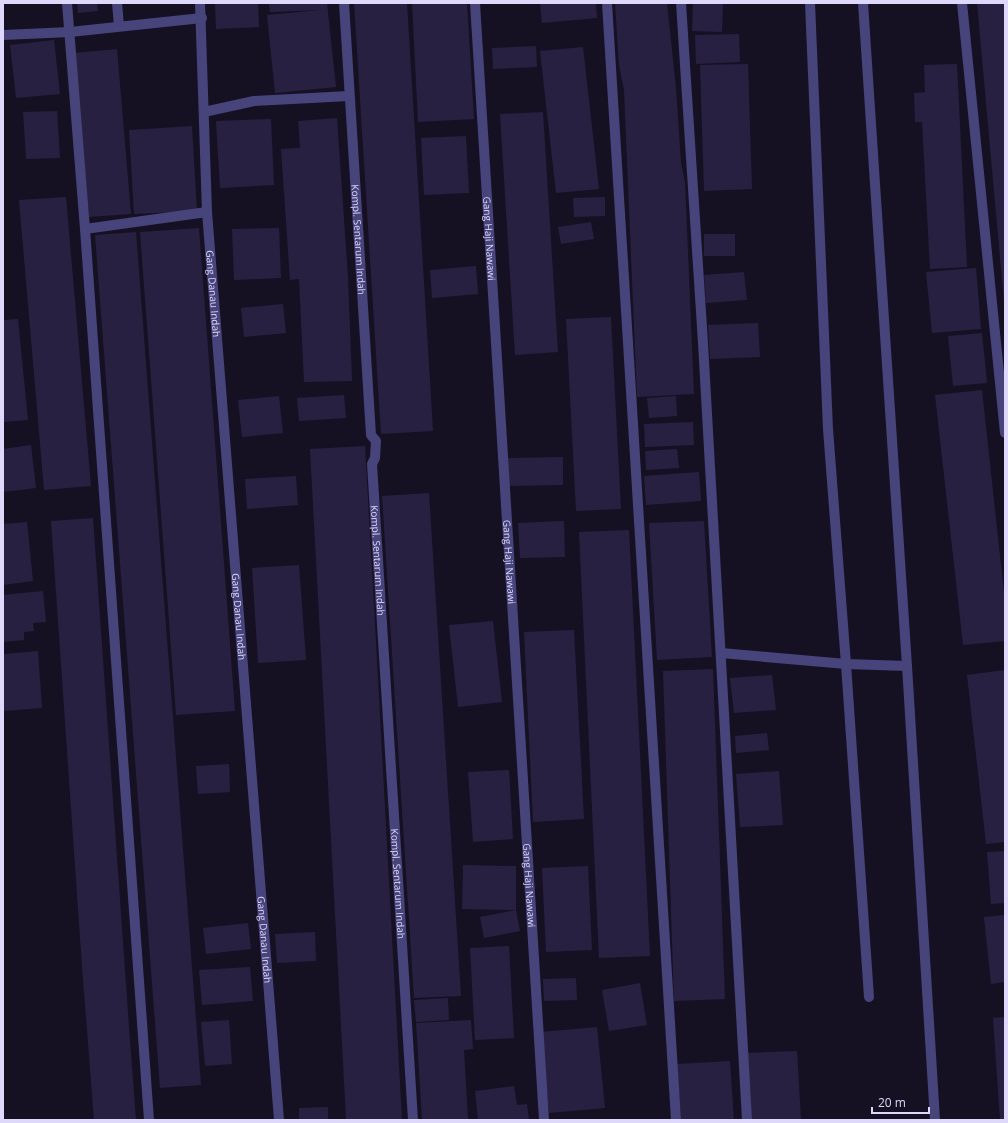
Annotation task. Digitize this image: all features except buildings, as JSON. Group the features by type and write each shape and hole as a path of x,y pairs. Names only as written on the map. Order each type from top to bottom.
{"street":[{"path":"67,3 85,229 149,1120"},
{"path":"117,3 119,26"},
{"name":"Gang Danau Indah","path":"200,3 202,18 207,212 279,1120"},
{"name":"Kompl. Sentarum Indah","path":"344,3 371,435 376,441 375,458 372,464 413,1120"},
{"name":"Gang Haji Nawawi","path":"475,3 544,1120"},
{"path":"607,3 676,1120"},
{"path":"681,3 704,351 746,1120"},
{"path":"810,3 828,428 869,997"},
{"path":"863,3 907,666 935,1120"},
{"path":"962,3 1005,433"},
{"path":"3,35 70,32 202,18"},
{"path":"204,112 254,101 350,96"},
{"path":"85,229 207,212"},
{"path":"721,653 846,664 907,666"}]}
